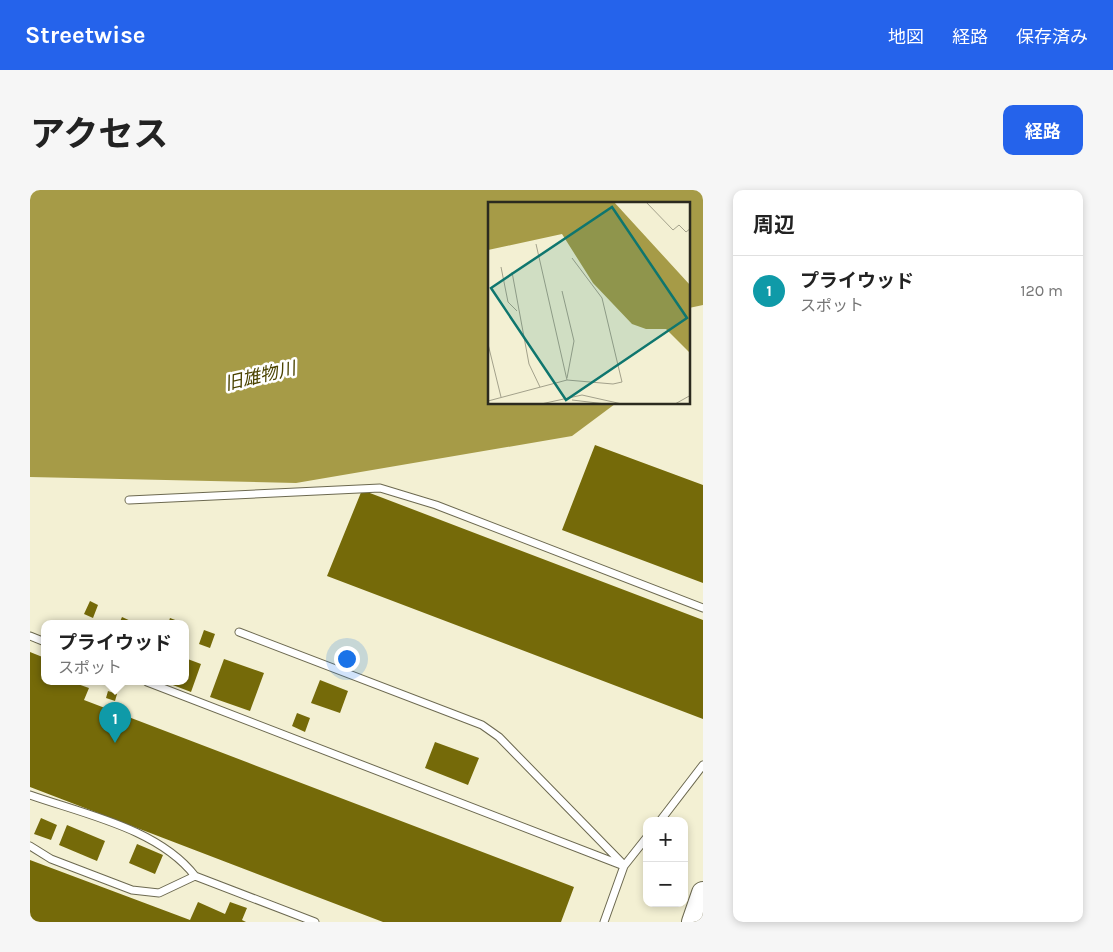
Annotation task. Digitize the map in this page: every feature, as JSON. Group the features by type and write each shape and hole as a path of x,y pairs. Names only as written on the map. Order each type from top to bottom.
{"main road":[{"path":"692,922 703,893"}],"lane":[{"path":"129,500 380,488 436,505 703,608"},
{"path":"239,632 482,725 500,737 624,866"},
{"path":"154,685 624,866"},
{"path":"663,817 703,765"},
{"path":"30,795 141,834 165,848 185,863 195,876 315,922"},
{"path":"604,922 624,866 643,842"},
{"path":"30,846 51,859 132,890 159,893 195,876"}],"water":[{"name":"旧雄物川","path":"30,190 703,190 703,305 690,308 690,202 488,202 488,405 614,405 572,436 296,483 30,477"}],"building":[{"path":"595,445 703,485 703,583 562,530"},
{"path":"362,490 703,620 703,719 327,576"},
{"path":"90,601 98,605 93,618 84,614"},
{"path":"204,630 215,634 210,648 199,644"},
{"path":"30,652 41,656 41,685 80,685 89,688 84,700 574,887 561,922 383,922 30,787"},
{"path":"224,659 264,673 250,711 210,697"},
{"path":"189,660 201,664 191,692 173,685 189,685"},
{"path":"320,680 348,691 340,713 311,703"},
{"path":"108,691 117,694 115,701 106,698"},
{"path":"297,713 310,718 305,732 292,726"},
{"path":"435,742 479,758 468,785 425,768"},
{"path":"41,818 57,825 51,840 34,834"},
{"path":"67,825 105,841 97,861 59,845"},
{"path":"137,844 163,855 155,874 129,863"},
{"path":"30,860 190,920 198,902 225,914 230,902 247,908 242,920 246,922 30,922"}],"place":[{"name":"プライウッド","path":"115,743"}]}
